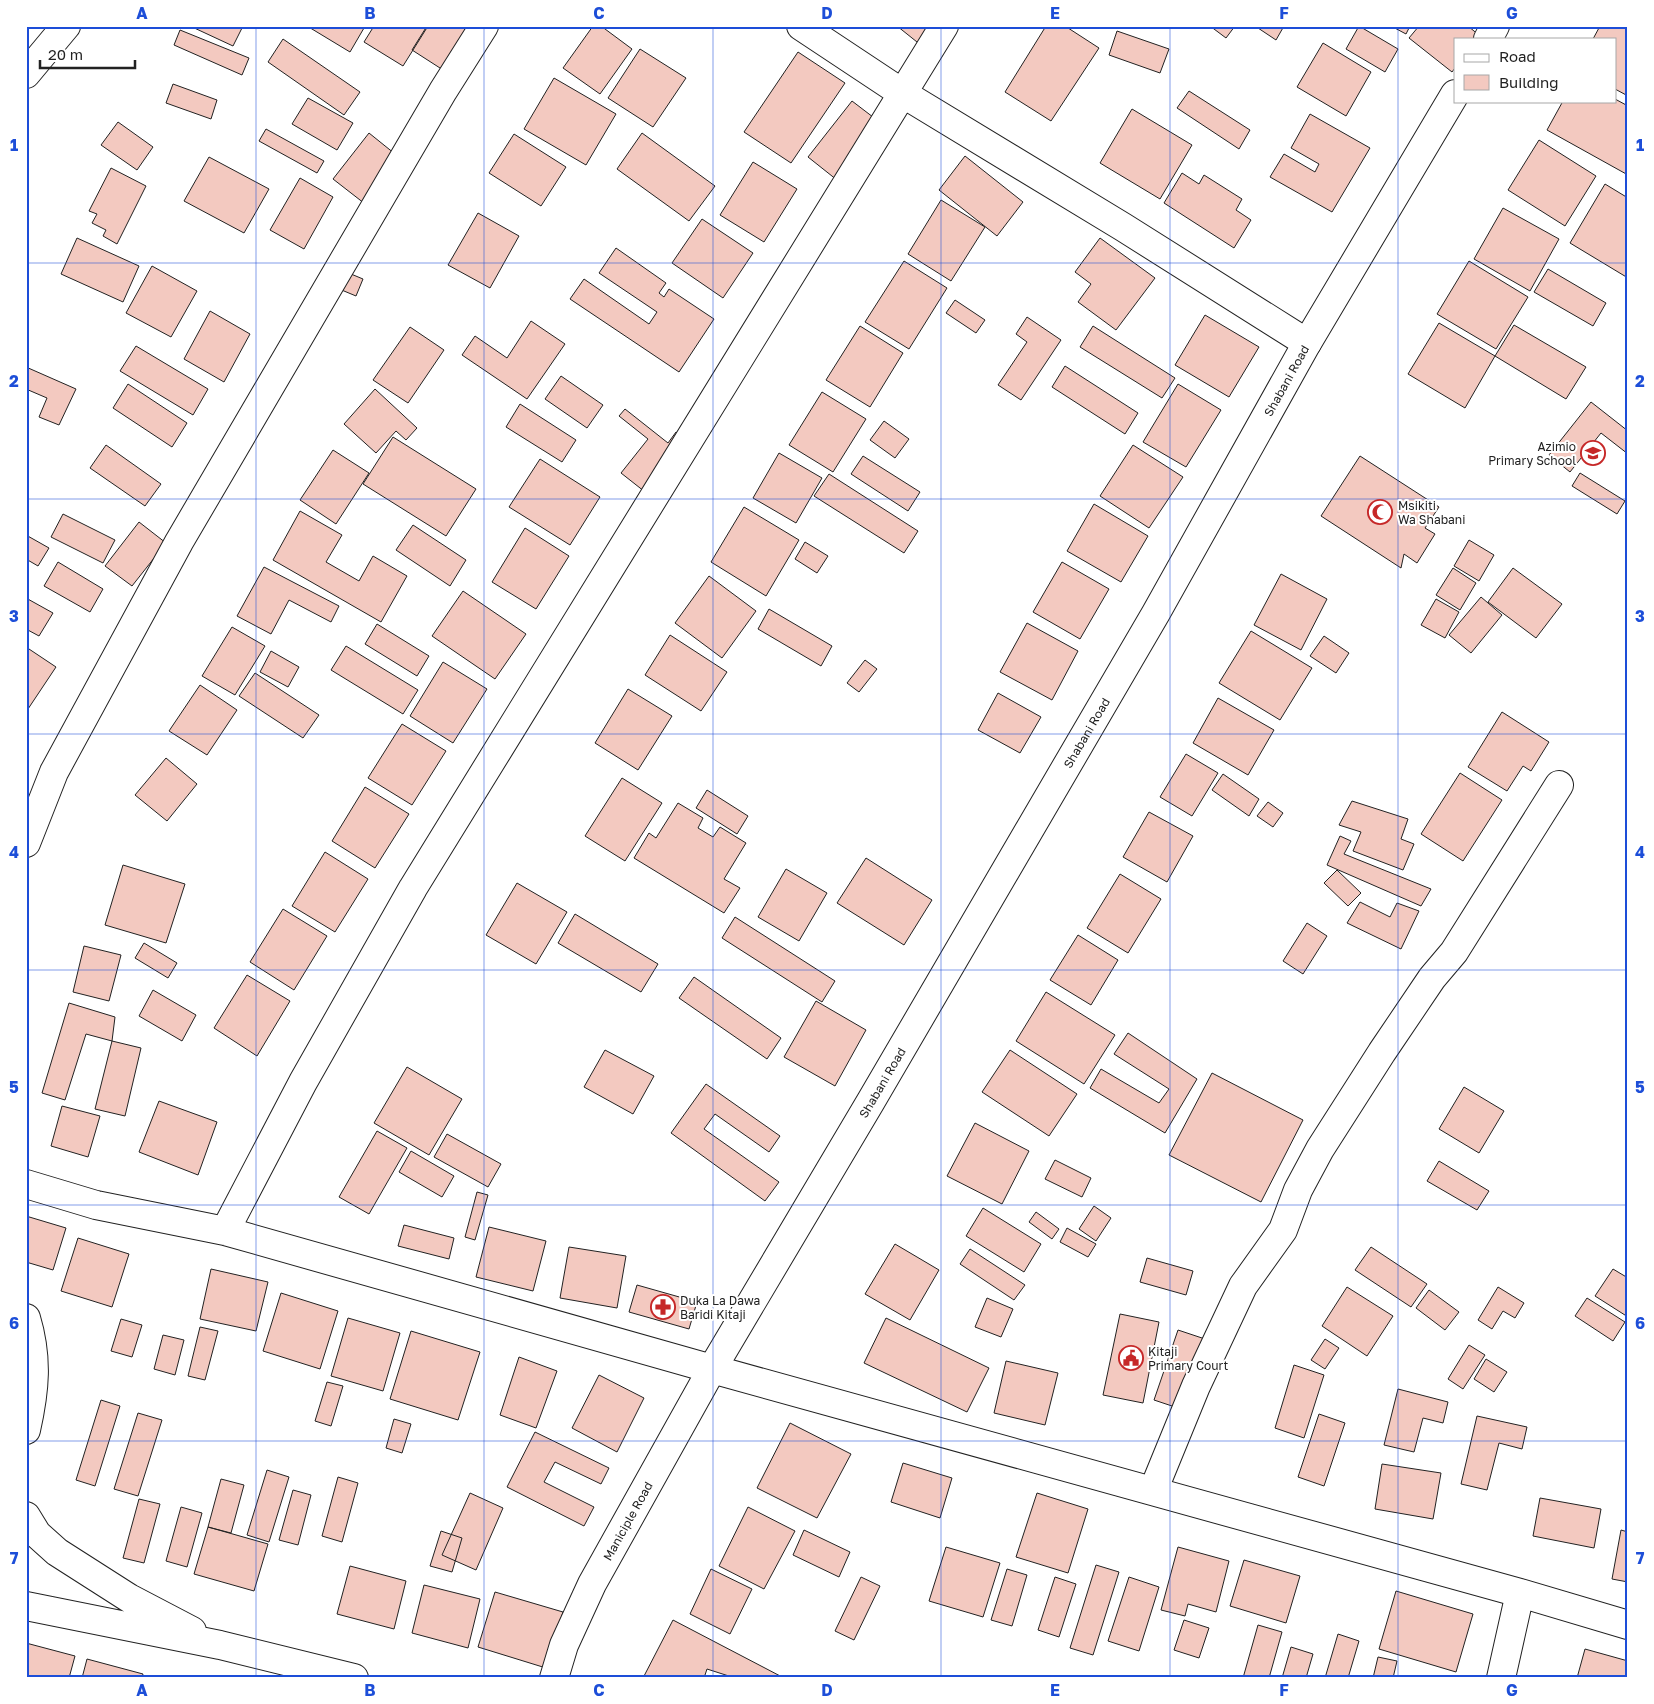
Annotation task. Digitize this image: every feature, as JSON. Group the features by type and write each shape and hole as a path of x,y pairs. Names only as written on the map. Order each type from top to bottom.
{"street":[{"path":"26,74 66,26"},
{"path":"26,843 54,772 179,542 443,91 484,26"},
{"path":"801,26 902,94 1123,227 1307,343"},
{"path":"224,1231 303,1082 412,888 944,26"},
{"path":"1489,38 1495,26"},
{"name":"Shabani Road","path":"712,1369 871,1101 1156,612 1307,343 1454,96"},
{"path":"1153,1491 1196,1386 1243,1286 1283,1230 1298,1190 1320,1149 1432,978 1454,952 1559,785"},
{"path":"26,1184 96,1205 224,1231 712,1369 1520,1593 1628,1625"},
{"path":"26,1318 35,1359 33,1400 26,1430"},
{"name":"Maniciple Road","path":"554,1678 564,1645 592,1584 712,1369"},
{"path":"26,1516 37,1534 57,1552 83,1570 129,1598 220,1645"},
{"path":"1501,1678 1520,1593"},
{"path":"26,1606 220,1645 354,1678"}],"building":[{"path":"190,26 243,26 233,46"},
{"path":"307,26 361,26 364,28 350,52"},
{"path":"374,26 428,26 403,66 364,42"},
{"path":"427,26 482,26 454,77 412,50"},
{"path":"593,26 601,26 632,49 600,94 563,68"},
{"path":"897,26 945,26 927,50"},
{"path":"1046,26 1065,26 1099,48 1051,121 1005,92"},
{"path":"1210,26 1235,26 1226,38"},
{"path":"1255,26 1284,26 1276,40"},
{"path":"1359,26 1398,49 1385,72 1346,49"},
{"path":"1391,26 1410,26 1406,34"},
{"path":"1419,26 1468,26 1480,36 1479,38 1454,38 1454,69 1452,72 1409,38"},
{"path":"1600,26 1625,26 1628,28 1628,96 1616,90 1616,38 1594,38"},
{"path":"180,30 249,58 242,75 174,45"},
{"path":"1117,31 1169,49 1160,73 1109,55"},
{"path":"283,39 360,92 344,115 268,62"},
{"path":"1323,43 1371,72 1346,116 1297,87"},
{"path":"640,49 686,78 653,127 608,98"},
{"path":"798,52 845,83 791,163 744,132"},
{"path":"554,78 616,114 586,165 524,129"},
{"path":"173,84 217,100 211,119 166,103"},
{"path":"1189,91 1250,130 1239,149 1177,108"},
{"path":"308,98 353,123 337,150 292,124"},
{"path":"1616,100 1628,106 1628,175 1547,130 1562,102 1616,102"},
{"path":"852,101 886,127 842,184 808,157"},
{"path":"1132,109 1192,145 1160,199 1100,163"},
{"path":"1310,114 1370,148 1332,212 1270,177 1284,154 1315,172 1319,164 1291,148"},
{"path":"118,122 153,147 137,170 101,145"},
{"path":"266,129 324,161 317,173 259,141"},
{"path":"369,133 405,162 369,207 333,179"},
{"path":"642,133 715,186 689,221 617,169"},
{"path":"514,134 566,167 541,206 489,173"},
{"path":"1539,140 1596,176 1565,226 1508,190"},
{"path":"965,156 1023,202 997,236 939,190"},
{"path":"209,157 269,189 244,233 184,201"},
{"path":"753,162 797,189 764,242 720,215"},
{"path":"111,168 146,186 117,244 103,236 106,230 92,223 97,214 89,211"},
{"path":"1182,173 1199,184 1204,175 1242,199 1236,210 1251,220 1234,248 1164,203"},
{"path":"300,178 333,197 304,249 270,230"},
{"path":"1605,184 1628,198 1628,278 1570,243"},
{"path":"941,200 985,227 951,281 908,254"},
{"path":"1503,208 1559,239 1530,291 1474,259"},
{"path":"478,213 519,236 490,288 448,265"},
{"path":"702,219 753,253 723,298 672,263"},
{"path":"77,238 139,266 123,302 61,274"},
{"path":"1100,238 1155,278 1116,330 1078,302 1091,284 1075,272"},
{"path":"616,248 666,283 659,293 664,297 669,289 714,319 679,372 570,299 584,279 649,324 657,312 599,273"},
{"path":"904,261 947,288 909,349 865,322"},
{"path":"1469,261 1528,297 1496,349 1437,314"},
{"path":"152,266 197,291 171,337 126,313"},
{"path":"339,269 363,279 356,296 332,286"},
{"path":"1548,269 1606,303 1593,326 1534,292"},
{"path":"955,300 985,320 976,333 946,313"},
{"path":"210,311 250,334 224,382 184,359"},
{"path":"1205,315 1259,347 1229,397 1175,365"},
{"path":"1027,317 1061,340 1021,400 998,385 1027,342 1016,334"},
{"path":"531,321 565,344 527,399 462,355 475,336 507,358"},
{"path":"1439,323 1495,356 1465,408 1408,374"},
{"path":"1514,325 1586,367 1566,399 1495,356"},
{"path":"860,326 903,353 870,407 826,380"},
{"path":"1093,326 1175,378 1162,398 1080,347"},
{"path":"410,327 444,350 408,403 373,380"},
{"path":"136,346 208,389 193,415 120,371"},
{"path":"1065,366 1138,413 1125,434 1052,387"},
{"path":"26,367 76,389 59,425 39,417 47,398 26,389"},
{"path":"561,376 603,405 587,428 545,399"},
{"path":"128,384 187,423 172,447 113,408"},
{"path":"1178,384 1221,410 1186,467 1143,442"},
{"path":"375,389 417,428 406,440 396,431 376,453 344,424"},
{"path":"822,392 866,419 833,472 789,445"},
{"path":"1591,402 1628,431 1628,454 1601,433 1570,472 1549,455"},
{"path":"520,404 576,440 562,462 506,427"},
{"path":"625,409 668,443 676,432 695,447 654,499 621,473 648,439 619,416"},
{"path":"884,421 909,439 895,458 870,440"},
{"path":"393,437 476,489 446,536 363,484"},
{"path":"106,445 161,484 145,506 90,468"},
{"path":"1133,445 1183,477 1149,528 1100,496"},
{"path":"333,450 369,473 336,524 300,500"},
{"path":"779,453 822,478 796,523 753,498"},
{"path":"863,456 920,492 908,511 851,474"},
{"name":"Msikiti Wa Shabani","path":"1360,456 1439,507 1425,528 1435,534 1417,563 1404,554 1401,568 1321,516"},
{"path":"540,459 600,497 570,545 509,507"},
{"path":"1580,473 1625,501 1617,514 1572,486"},
{"path":"829,474 918,531 904,553 814,496"},
{"path":"1094,504 1148,536 1121,582 1067,551"},
{"path":"744,507 799,540 766,596 711,562"},
{"path":"300,511 342,535 326,562 359,581 373,556 407,576 381,622 273,560"},
{"path":"63,514 115,540 103,563 51,537"},
{"path":"139,522 166,543 132,586 105,566"},
{"path":"413,525 466,560 450,586 396,550"},
{"path":"525,528 569,556 536,609 492,582"},
{"path":"26,535 49,548 38,566 26,559"},
{"path":"1469,540 1494,555 1479,581 1454,566"},
{"path":"805,542 828,556 817,573 795,559"},
{"path":"58,562 103,589 90,612 44,586"},
{"path":"1062,562 1109,589 1080,639 1033,612"},
{"path":"264,567 339,606 331,622 289,600 271,634 237,616"},
{"path":"1453,568 1476,583 1460,610 1436,595"},
{"path":"1513,568 1562,604 1536,638 1488,602"},
{"path":"1281,574 1327,599 1301,650 1254,625"},
{"path":"709,576 756,611 722,658 675,623"},
{"path":"463,591 526,634 495,679 432,636"},
{"path":"1481,597 1502,615 1471,653 1449,635"},
{"path":"26,598 53,613 39,636 26,629"},
{"path":"1436,599 1459,612 1445,638 1421,625"},
{"path":"769,609 832,646 821,666 758,629"},
{"path":"1027,623 1078,651 1052,700 1000,672"},
{"path":"377,624 429,656 417,676 365,644"},
{"path":"232,627 265,646 235,695 202,676"},
{"path":"1251,631 1312,668 1280,720 1219,683"},
{"path":"670,635 727,672 701,711 645,675"},
{"path":"1324,636 1349,653 1336,673 1310,656"},
{"path":"346,646 418,690 403,714 331,670"},
{"path":"26,647 56,667 26,712"},
{"path":"271,651 299,667 288,687 260,672"},
{"path":"865,660 877,669 859,692 847,683"},
{"path":"443,662 487,689 453,743 410,716"},
{"path":"255,673 319,715 303,738 239,696"},
{"path":"200,685 237,710 207,755 169,731"},
{"path":"628,689 672,716 638,770 595,743"},
{"path":"998,693 1041,717 1020,753 978,730"},
{"path":"1218,698 1274,730 1248,775 1193,743"},
{"path":"1502,712 1549,742 1531,771 1523,766 1507,791 1468,767"},
{"path":"402,724 446,751 412,805 368,778"},
{"path":"1186,754 1218,773 1192,816 1160,797"},
{"path":"166,758 197,784 167,821 135,795"},
{"path":"1460,773 1502,800 1463,861 1421,834"},
{"path":"1223,774 1259,799 1249,816 1212,790"},
{"path":"622,778 662,803 625,861 585,836"},
{"path":"365,787 409,814 375,868 332,841"},
{"path":"707,790 748,816 737,834 696,808"},
{"path":"1352,801 1408,819 1401,839 1414,844 1403,870 1353,851 1361,832 1339,825"},
{"path":"1268,802 1283,813 1273,827 1257,816"},
{"path":"678,803 703,818 698,828 713,837 720,827 746,843 724,879 740,888 724,913 634,858 649,833 656,838"},
{"path":"1149,812 1193,836 1167,882 1123,857"},
{"path":"1340,836 1351,841 1344,854 1431,889 1421,906 1327,865"},
{"path":"325,852 368,879 335,932 292,906"},
{"path":"866,858 932,900 904,945 837,903"},
{"path":"123,865 185,884 166,943 105,925"},
{"path":"786,869 827,893 799,941 758,917"},
{"path":"1337,870 1361,893 1348,906 1324,883"},
{"path":"1120,874 1161,899 1128,953 1087,928"},
{"path":"517,883 567,912 536,964 486,935"},
{"path":"1360,902 1390,917 1397,903 1419,911 1401,949 1347,923"},
{"path":"283,909 327,936 294,990 250,962"},
{"path":"575,914 658,964 641,992 558,943"},
{"path":"735,917 835,981 822,1002 722,938"},
{"path":"1307,923 1327,936 1303,974 1283,961"},
{"path":"1078,935 1118,960 1091,1005 1050,980"},
{"path":"144,943 177,963 168,978 135,958"},
{"path":"84,946 121,955 109,1001 73,992"},
{"path":"247,975 290,1001 257,1056 214,1028"},
{"path":"694,977 781,1038 767,1059 679,998"},
{"path":"153,990 196,1015 182,1041 139,1016"},
{"path":"1046,992 1115,1035 1084,1084 1016,1041"},
{"path":"816,1001 866,1030 835,1086 784,1057"},
{"path":"69,1003 115,1017 112,1041 86,1034 65,1100 42,1093"},
{"path":"1128,1033 1197,1079 1165,1133 1090,1088 1101,1069 1159,1103 1169,1089 1114,1054"},
{"path":"112,1041 141,1048 125,1116 95,1109"},
{"path":"605,1050 654,1076 633,1114 584,1087"},
{"path":"1010,1050 1077,1094 1049,1136 982,1092"},
{"path":"407,1067 462,1099 429,1155 374,1123"},
{"path":"1212,1073 1303,1120 1261,1202 1169,1155"},
{"path":"706,1084 780,1136 769,1152 715,1114 704,1129 779,1182 765,1201 671,1133"},
{"path":"1464,1087 1504,1111 1479,1153 1439,1129"},
{"path":"159,1101 217,1122 198,1175 139,1152"},
{"path":"62,1106 100,1116 88,1157 51,1146"},
{"path":"975,1123 1029,1151 1002,1204 947,1176"},
{"path":"377,1131 407,1148 369,1214 339,1197"},
{"path":"447,1134 501,1164 488,1187 434,1157"},
{"path":"411,1151 454,1176 442,1197 399,1172"},
{"path":"1055,1160 1091,1178 1082,1197 1045,1179"},
{"path":"1439,1161 1489,1191 1477,1210 1427,1181"},
{"path":"477,1192 488,1195 475,1240 465,1237"},
{"path":"1094,1206 1111,1218 1096,1241 1079,1229"},
{"path":"983,1208 1041,1244 1024,1272 966,1236"},
{"path":"1036,1212 1059,1229 1052,1239 1029,1222"},
{"path":"26,1216 66,1228 53,1270 26,1262"},
{"path":"404,1225 454,1238 449,1259 398,1246"},
{"path":"489,1227 546,1241 533,1291 476,1277"},
{"path":"1067,1228 1096,1244 1088,1257 1060,1242"},
{"path":"78,1238 129,1254 112,1307 61,1291"},
{"path":"895,1244 939,1270 910,1320 865,1294"},
{"path":"569,1247 626,1256 617,1308 560,1298"},
{"path":"1371,1247 1427,1284 1411,1307 1355,1270"},
{"path":"970,1249 1025,1285 1014,1300 960,1264"},
{"path":"1147,1258 1193,1271 1186,1295 1140,1282"},
{"path":"211,1269 268,1282 256,1331 200,1319"},
{"path":"1613,1269 1628,1278 1628,1317 1595,1296"},
{"name":"Duka La Dawa Baridi Kitaji","path":"637,1285 697,1302 689,1329 629,1312"},
{"path":"1347,1287 1393,1316 1367,1356 1322,1326"},
{"path":"1498,1287 1524,1303 1515,1318 1503,1311 1492,1329 1478,1320"},
{"path":"1429,1290 1459,1312 1445,1330 1416,1308"},
{"path":"281,1293 338,1311 320,1369 263,1351"},
{"path":"987,1298 1013,1309 1001,1337 975,1327"},
{"path":"1587,1298 1625,1322 1613,1341 1575,1316"},
{"name":"Kitaji Primary Court","path":"1120,1314 1159,1322 1143,1403 1103,1395"},
{"path":"348,1318 400,1333 383,1391 331,1376"},
{"path":"886,1318 989,1368 967,1412 864,1363"},
{"path":"121,1319 142,1325 132,1357 111,1351"},
{"path":"200,1327 218,1331 205,1380 188,1376"},
{"path":"1178,1330 1211,1341 1187,1411 1154,1400"},
{"path":"411,1331 480,1352 458,1420 390,1399"},
{"path":"163,1335 184,1340 175,1375 154,1369"},
{"path":"1325,1339 1339,1348 1325,1369 1311,1360"},
{"path":"1469,1345 1485,1355 1463,1389 1448,1379"},
{"path":"519,1357 557,1371 536,1428 500,1415"},
{"path":"1486,1359 1507,1372 1494,1392 1474,1379"},
{"path":"1006,1361 1058,1373 1045,1425 994,1413"},
{"path":"1294,1365 1324,1375 1304,1438 1275,1428"},
{"path":"599,1375 644,1398 617,1452 572,1428"},
{"path":"327,1382 343,1386 331,1426 315,1421"},
{"path":"1398,1389 1448,1402 1443,1423 1423,1418 1414,1452 1384,1445"},
{"path":"101,1400 120,1406 95,1486 76,1480"},
{"path":"138,1413 162,1420 138,1496 114,1489"},
{"path":"1319,1414 1345,1423 1324,1486 1298,1477"},
{"path":"1477,1416 1527,1427 1522,1449 1499,1443 1487,1490 1461,1484"},
{"path":"394,1419 411,1424 402,1453 386,1448"},
{"path":"790,1423 851,1454 817,1518 757,1488"},
{"path":"535,1432 609,1468 601,1484 555,1462 544,1482 594,1507 584,1526 507,1487"},
{"path":"903,1463 952,1478 940,1518 891,1502"},
{"path":"1382,1464 1441,1473 1433,1519 1375,1509"},
{"path":"267,1470 289,1477 269,1542 247,1535"},
{"path":"338,1477 358,1483 342,1542 322,1536"},
{"path":"221,1479 244,1485 231,1533 208,1527"},
{"path":"293,1490 311,1495 298,1545 279,1540"},
{"path":"470,1493 503,1508 476,1570 442,1555"},
{"path":"1037,1493 1088,1509 1068,1573 1016,1557"},
{"path":"1540,1498 1601,1509 1594,1548 1533,1536"},
{"path":"139,1499 160,1504 144,1563 123,1558"},
{"path":"181,1507 202,1513 187,1567 166,1561"},
{"path":"748,1507 795,1531 764,1589 719,1566"},
{"path":"208,1527 268,1544 254,1591 194,1574"},
{"path":"804,1530 850,1552 839,1577 793,1555"},
{"path":"1621,1530 1628,1532 1628,1582 1612,1579"},
{"path":"441,1531 462,1538 452,1572 430,1566"},
{"path":"946,1547 1000,1563 983,1617 929,1601"},
{"path":"1178,1547 1229,1561 1216,1612 1188,1604 1185,1616 1161,1610"},
{"path":"1244,1560 1300,1576 1286,1623 1230,1606"},
{"path":"1096,1565 1119,1572 1093,1655 1070,1648"},
{"path":"350,1566 406,1581 394,1629 337,1614"},
{"path":"711,1569 752,1589 730,1634 690,1614"},
{"path":"1007,1569 1027,1575 1012,1626 991,1620"},
{"path":"861,1577 880,1586 854,1640 835,1631"},
{"path":"1055,1577 1076,1584 1059,1637 1038,1630"},
{"path":"1129,1577 1159,1587 1139,1651 1108,1641"},
{"path":"424,1585 480,1599 468,1648 412,1633"},
{"path":"1396,1591 1473,1614 1456,1672 1379,1649"},
{"path":"495,1592 563,1612 546,1668 478,1647"},
{"path":"673,1620 784,1678 735,1678 707,1669 704,1678 643,1678"},
{"path":"1184,1620 1209,1628 1199,1658 1174,1650"},
{"path":"1258,1625 1282,1632 1269,1678 1243,1678"},
{"path":"1338,1634 1359,1641 1348,1678 1325,1678"},
{"path":"26,1643 75,1656 69,1678 26,1678"},
{"path":"1291,1647 1313,1654 1306,1678 1282,1678"},
{"path":"1585,1649 1628,1661 1628,1678 1577,1678"},
{"path":"1378,1657 1397,1661 1393,1678 1373,1678"},
{"path":"87,1659 143,1674 142,1678 82,1678"}],"place":[{"name":"Azimio Primary School","path":"1593,453"},
{"name":"Msikiti Wa Shabani","path":"1380,512"},
{"name":"Duka La Dawa Baridi Kitaji","path":"663,1307"},
{"name":"Kitaji Primary Court","path":"1131,1358"}]}
